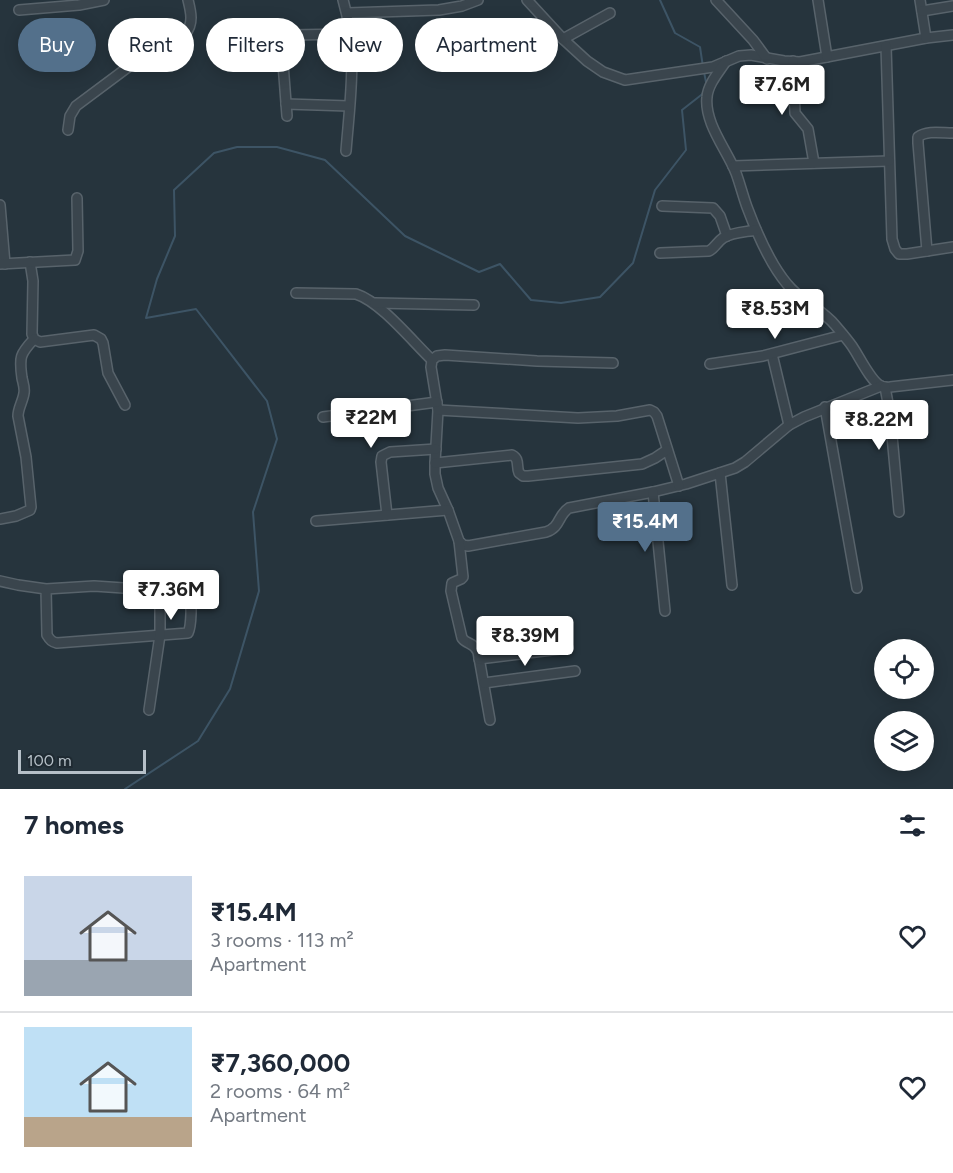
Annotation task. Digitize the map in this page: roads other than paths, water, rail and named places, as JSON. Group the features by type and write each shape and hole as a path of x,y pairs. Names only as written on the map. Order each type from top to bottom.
{"street":[{"path":"19,10 79,5 104,0"},
{"path":"68,130 70,116 76,106 143,56 185,34 190,29 192,22 188,0"},
{"path":"343,0 348,18"},
{"path":"389,0 390,12"},
{"path":"347,14 438,10 462,6 478,0"},
{"path":"528,0 563,39 587,61 603,72 625,80 712,67 739,56 751,55 800,62 953,35"},
{"path":"717,1 731,0"},
{"path":"818,0 827,57"},
{"path":"920,0 926,38"},
{"path":"717,1 767,58"},
{"path":"922,11 953,6"},
{"path":"563,39 610,13"},
{"path":"287,116 283,38 291,35 317,35"},
{"path":"885,46 892,239 895,249 899,254 907,254 953,247"},
{"path":"726,60 709,86 706,98 714,128 733,166 756,230 776,269 787,285 799,296 828,316 873,380 883,387 890,414 898,512"},
{"path":"793,61 795,113 808,129 814,164"},
{"path":"346,151 352,72"},
{"path":"286,104 350,105"},
{"path":"927,251 918,137 922,134 953,133"},
{"path":"733,166 889,161"},
{"path":"0,205 3,264 75,260 78,251 77,198"},
{"path":"662,206 713,208 720,216 728,236"},
{"path":"660,253 709,251 723,238 756,230"},
{"path":"30,262 33,281 32,334 34,339 40,342 98,336 103,343 108,373 125,405"},
{"path":"296,292 362,296 375,303 432,360"},
{"path":"375,303 474,305"},
{"path":"711,364 772,354 843,335"},
{"path":"0,519 27,512 31,507 26,458 18,416 24,389 21,355 34,339"},
{"path":"772,354 789,425"},
{"path":"490,720 476,647 462,638 451,591 452,583 463,576 459,541 438,488 435,474 438,406 431,367 432,360 437,356 445,355 613,363"},
{"path":"459,541 462,545 468,546 553,530 558,525 562,513 569,508 679,486 735,468 789,425 825,407 883,387 953,380"},
{"path":"323,417 438,406 589,418 650,410 657,417 679,486"},
{"path":"825,407 857,588"},
{"path":"387,515 382,456 390,452 436,448"},
{"path":"435,463 512,455 518,462 519,473 528,476 642,464 667,450"},
{"path":"720,473 732,585"},
{"path":"653,492 664,612"},
{"path":"316,521 448,510"},
{"path":"0,581 46,589 94,586 183,592 188,594 190,600 190,628 188,633 53,642 47,635 46,589"},
{"path":"149,710 159,635 160,591"},
{"path":"479,659 568,648"},
{"path":"484,683 575,671"}],"waterway":[{"path":"660,0 675,33 700,47 703,67"},
{"path":"704,72 707,87"},
{"path":"125,789 198,741 230,689 259,591 253,512 277,439 267,401 196,309 146,318 157,279 175,236 174,190 214,153 237,147 277,147 325,160 405,236 479,272 500,264 531,300 561,303 600,297 633,263 655,190 686,150 682,110 705,92"}]}
